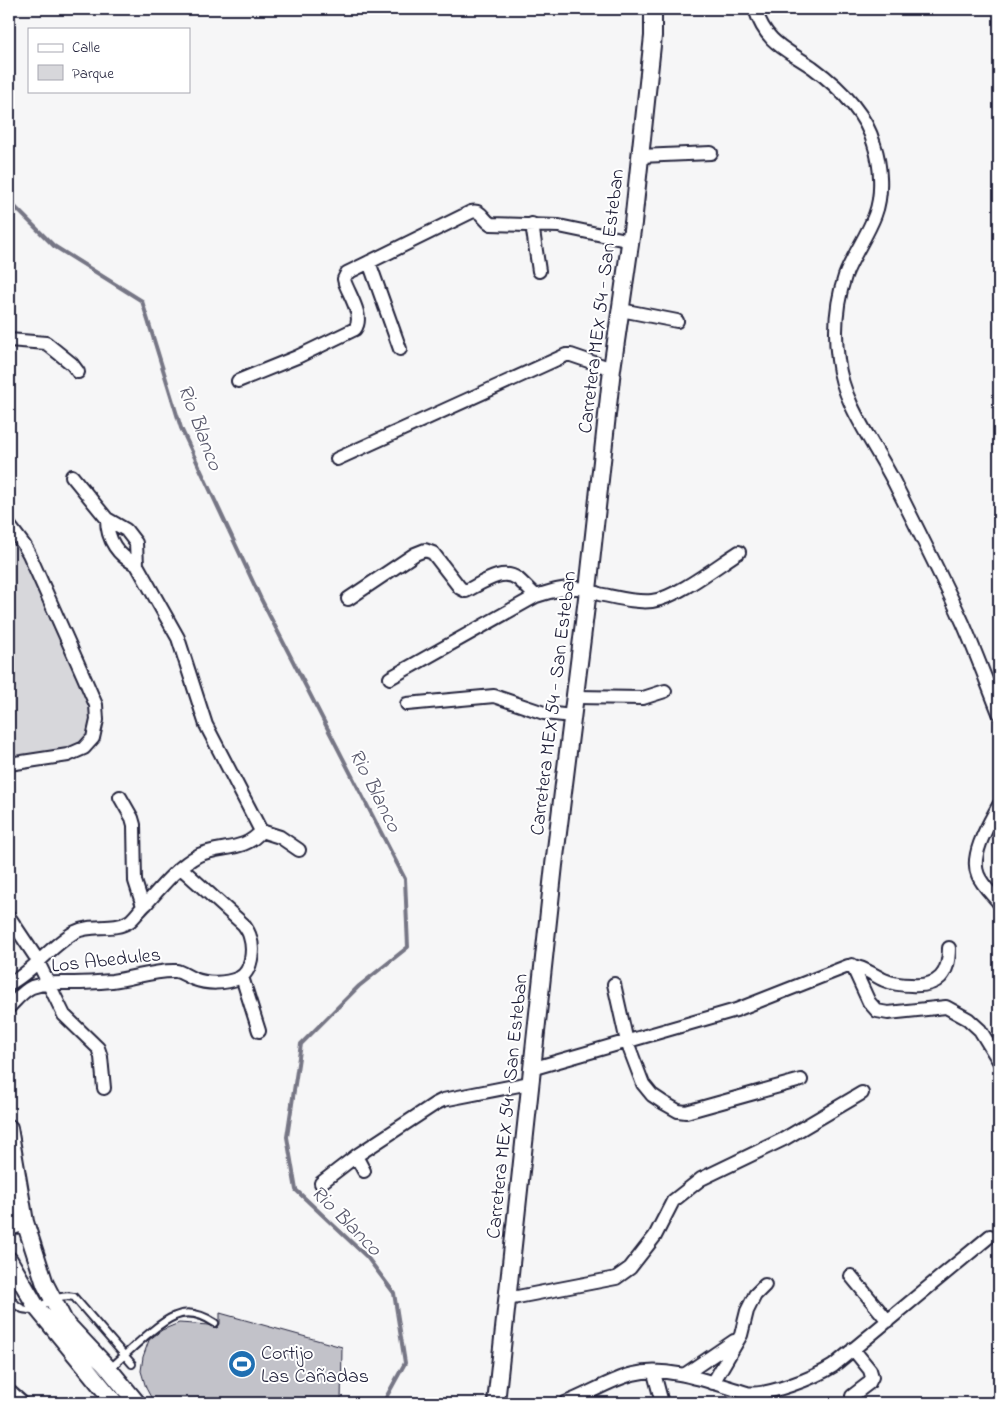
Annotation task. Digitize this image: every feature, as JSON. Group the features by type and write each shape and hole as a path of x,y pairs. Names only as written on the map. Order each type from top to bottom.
{"main road":[{"path":"9,1395 18,1403"}],"street":[{"name":"Carretera MEX 54 - San Esteban","path":"496,1403 558,829 588,590 612,370 631,241 653,36 653,9"},
{"path":"755,9 761,25 772,40 827,79 853,106 866,124 874,142 880,194 876,214 853,258 845,277 841,294 835,329 841,378 846,395 890,473 938,570 964,626 999,713"},
{"path":"640,156 710,153"},
{"path":"238,381 297,357 355,329 358,325 358,316 345,283 345,276 350,271 475,211 481,214 490,224 559,226 631,241"},
{"path":"532,224 539,271"},
{"path":"369,262 400,349"},
{"path":"621,310 677,321"},
{"path":"9,340 46,343 72,364 78,372"},
{"path":"337,459 566,355 571,355 612,370"},
{"path":"72,476 107,519 120,526 134,540 137,546 137,565 178,638 206,725 261,831 280,837 300,850"},
{"path":"107,519 108,532 116,550 124,558 137,565"},
{"path":"9,525 29,554 96,705 98,720 93,738 84,748 68,755 9,764"},
{"path":"348,599 415,554 425,550 433,553 460,588 466,591 496,576 505,574 517,578 536,596"},
{"path":"390,678 536,596 569,588 642,601 653,600 664,597 683,587 739,552"},
{"path":"575,697 643,698 666,692"},
{"path":"407,704 494,696 544,713 573,716"},
{"path":"120,796 134,825 135,881 144,906"},
{"path":"999,804 984,832 979,847 976,871 983,884 999,903"},
{"name":"Los Abedules","path":"9,984 22,976 77,931 118,927 130,921 191,860 204,853 244,845 261,831"},
{"path":"181,868 237,918 248,932 252,946 250,962 248,970 242,976 259,1031"},
{"path":"9,917 38,962 64,1015 98,1048 101,1057 104,1088"},
{"path":"321,1183 356,1156 443,1100 530,1076 627,1042 736,1010 844,967 852,966 895,983 916,986 929,985 943,975 948,965 949,948"},
{"path":"852,966 869,1002 877,1011 888,1013 946,1007 968,1019 980,1030 999,1061"},
{"name":"Los Abedules","path":"9,1006 28,990 49,984 114,980 178,971 195,979 212,982 228,981 242,976"},
{"path":"614,984 627,1042 643,1084 647,1090 664,1103 682,1113 801,1080"},
{"path":"507,1299 616,1278 630,1268 655,1236 673,1201 701,1179 784,1139 862,1093"},
{"path":"9,1128 25,1222 33,1251 52,1300 64,1321 109,1369 137,1403"},
{"path":"356,1156 364,1171"},
{"path":"9,1227 25,1222"},
{"path":"565,1403 633,1374 684,1375 750,1394 768,1392 822,1373 833,1366 990,1236"},
{"path":"9,1260 37,1308 115,1403"},
{"path":"851,1276 888,1321"},
{"path":"713,1383 741,1334 747,1311 754,1295 765,1285"},
{"path":"684,1375 738,1338"},
{"path":"852,1396 869,1383 872,1377 870,1370 853,1349"},
{"path":"654,1373 662,1403"}],"lane":[{"path":"9,1296 23,1310 37,1308 65,1295 74,1297 132,1364"},
{"path":"96,1380 144,1338 175,1315 197,1314 215,1323"}],"green space":[{"path":"9,535 16,540 95,715 86,741 73,755 9,763"}],"building":[{"name":"Cortijo Las Cañadas","path":"220,1313 342,1347 341,1403 154,1403 146,1388 141,1371 143,1357 149,1340 162,1330 179,1323 209,1325 217,1328 220,1324"}],"waterway":[{"name":"Rio Blanco","path":"9,201 54,246 142,301 181,428 261,599 405,879 408,947 359,986 301,1044 287,1137 296,1190 367,1257 394,1293 405,1363 383,1403"}],"place":[{"name":"Cortijo Las Cañadas","path":"242,1364"}]}
